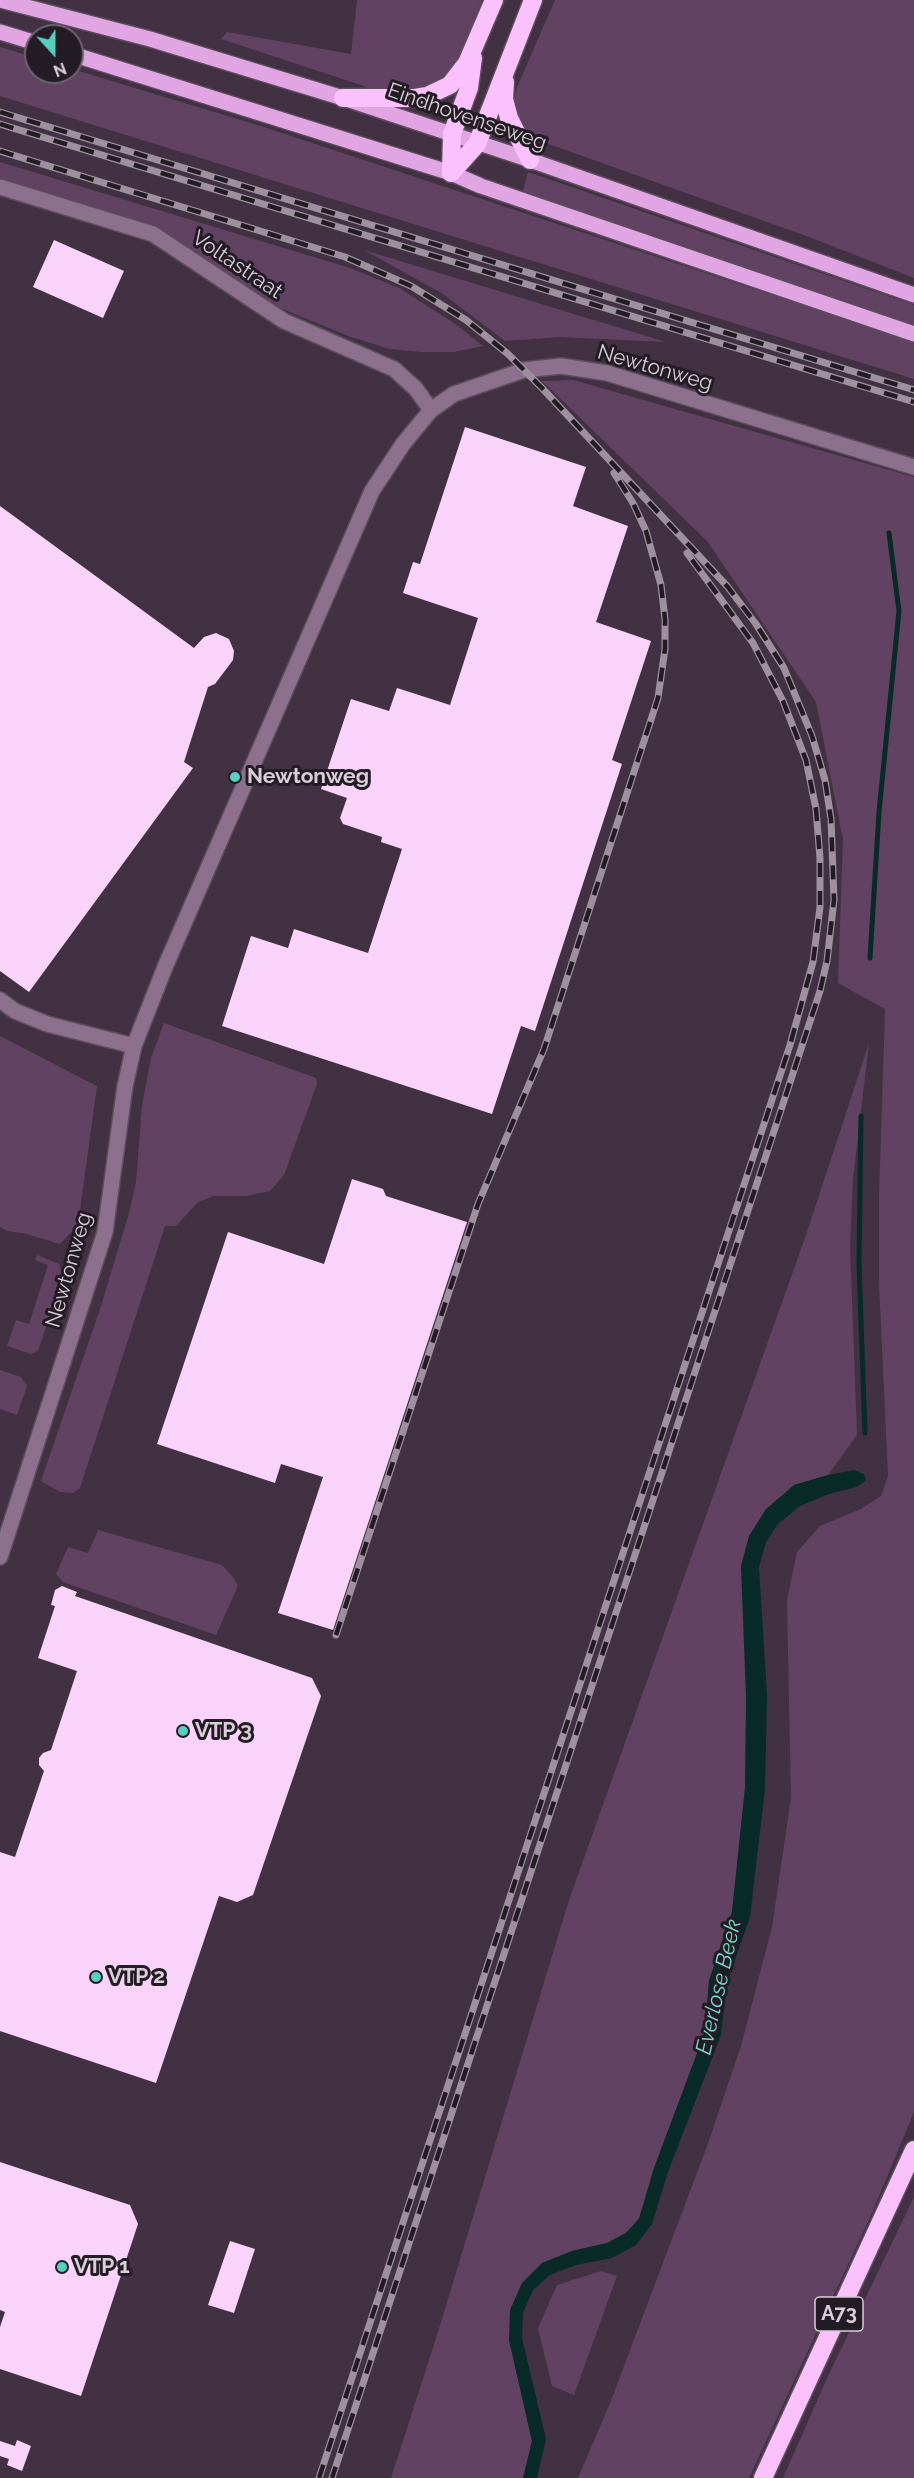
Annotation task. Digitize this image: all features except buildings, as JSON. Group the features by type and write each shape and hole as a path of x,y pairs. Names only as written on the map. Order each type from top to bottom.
{"highway":[{"path":"343,98 401,99 427,96 450,85 459,75 475,45 494,0"},
{"path":"451,173 477,144 533,0"},
{"path":"451,173 452,134 469,88 475,45"},
{"path":"506,68 504,89 506,109 530,160"},
{"name":"A73","path":"763,2478 914,2150"}],"main road":[{"name":"Eindhovenseweg","path":"0,0 150,39 343,98 530,160 914,295"},
{"path":"0,32 24,39"},
{"path":"84,58 451,173 481,186 914,334"}],"street":[{"name":"Voltastraat","path":"0,187 153,234 284,321 394,369 416,389 432,410"},
{"name":"Newtonweg","path":"0,1557 105,1232 125,1086 134,1046 165,967 372,491 403,444 432,410 454,394 524,370 561,366 607,373 914,467"},
{"path":"0,1000 15,1011 47,1024 134,1046"}],"shaded area":[{"path":"357,0 482,0 460,59 440,80 407,92 376,90 221,39 227,32 351,54"},
{"path":"555,0 914,0 914,278 809,237 546,143 530,135 517,123 512,109 517,87"},
{"path":"0,47 24,54 24,84 84,84 84,73 264,127 914,342 914,379 0,96"},
{"path":"0,162 350,268 399,288 457,325 483,346 454,352 421,352 390,349 351,337 280,308 159,229 0,180"},
{"path":"528,172 914,305 914,325 777,281 523,191"},
{"path":"364,250 666,342 559,337 505,341 443,294"},
{"path":"573,380 914,477 914,2112 872,2213 749,2478 578,2478 610,2403 706,2149 741,2046 772,1927 791,1798 787,1600 797,1552 820,1526 861,1509 881,1496 888,1476 879,1283 879,1197 885,1009 838,983 843,840 816,702 708,542 542,381"},
{"path":"164,1023 316,1078 317,1084 284,1175 270,1191 247,1196 214,1196 198,1202 176,1226 165,1226 80,1488 73,1493 60,1492 41,1481 101,1306 129,1213 136,1182 142,1105 151,1058"},
{"path":"0,1036 97,1086 78,1225 60,1244 23,1233 7,1231 0,1227"},
{"path":"869,1043 853,1179 850,1247 857,1435 828,1475 794,1485 749,1536 745,1788 732,1912 709,1980 705,2032 654,2168 639,2218 626,2233 607,2243 572,2251 542,2263 509,2340 532,2441 523,2478 391,2478 438,2332 569,1900 806,1235"},
{"path":"37,1255 59,1264 63,1275 38,1351 31,1354 7,1346 16,1320 29,1324 48,1265 35,1260"},
{"path":"0,1370 21,1377 27,1386 17,1415 0,1409"},
{"path":"98,1530 222,1565 238,1586 216,1635 63,1582 56,1574 68,1547 88,1553"},
{"path":"914,2197 914,2478 783,2478 828,2376"},
{"path":"601,2271 617,2276 574,2395 552,2386 538,2328 557,2285"}],"water":[{"name":"Everlose Beek","path":"854,1470 864,1474 866,1480 857,1487 829,1494 800,1506 778,1524 766,1542 759,1567 767,1696 765,1789 750,1917 727,1983 721,2035 668,2172 652,2224 636,2245 612,2258 576,2265 550,2275 533,2290 523,2313 522,2338 546,2439 537,2478 523,2478 532,2441 509,2340 510,2310 522,2283 542,2263 572,2251 607,2243 626,2233 639,2219 654,2168 705,2032 709,1981 732,1912 745,1788 746,1697 741,1566 749,1536 766,1509 794,1485"}],"waterway":[{"path":"870,958 879,812 899,611 889,533"},
{"path":"861,1116 859,1264 865,1433"}],"railway":[{"path":"0,112 914,390"},
{"path":"0,124 914,402"},
{"path":"0,151 345,257 411,286 466,320 508,354 542,388 727,586 756,624 784,668 812,736 825,780 831,819 834,900 827,961 820,991 332,2478"},
{"path":"336,1635 478,1204 544,1049 658,698 665,649 665,619 661,585 646,531 633,503 614,473"},
{"path":"319,2478 790,1045 813,962 820,907 820,858 816,809 806,760 783,701 753,643 687,553"}],"place":[{"name":"Newtonweg","path":"235,777"},
{"name":"VTP 3","path":"183,1731"},
{"name":"VTP 2","path":"96,1977"},
{"name":"VTP 1","path":"62,2267"}]}
